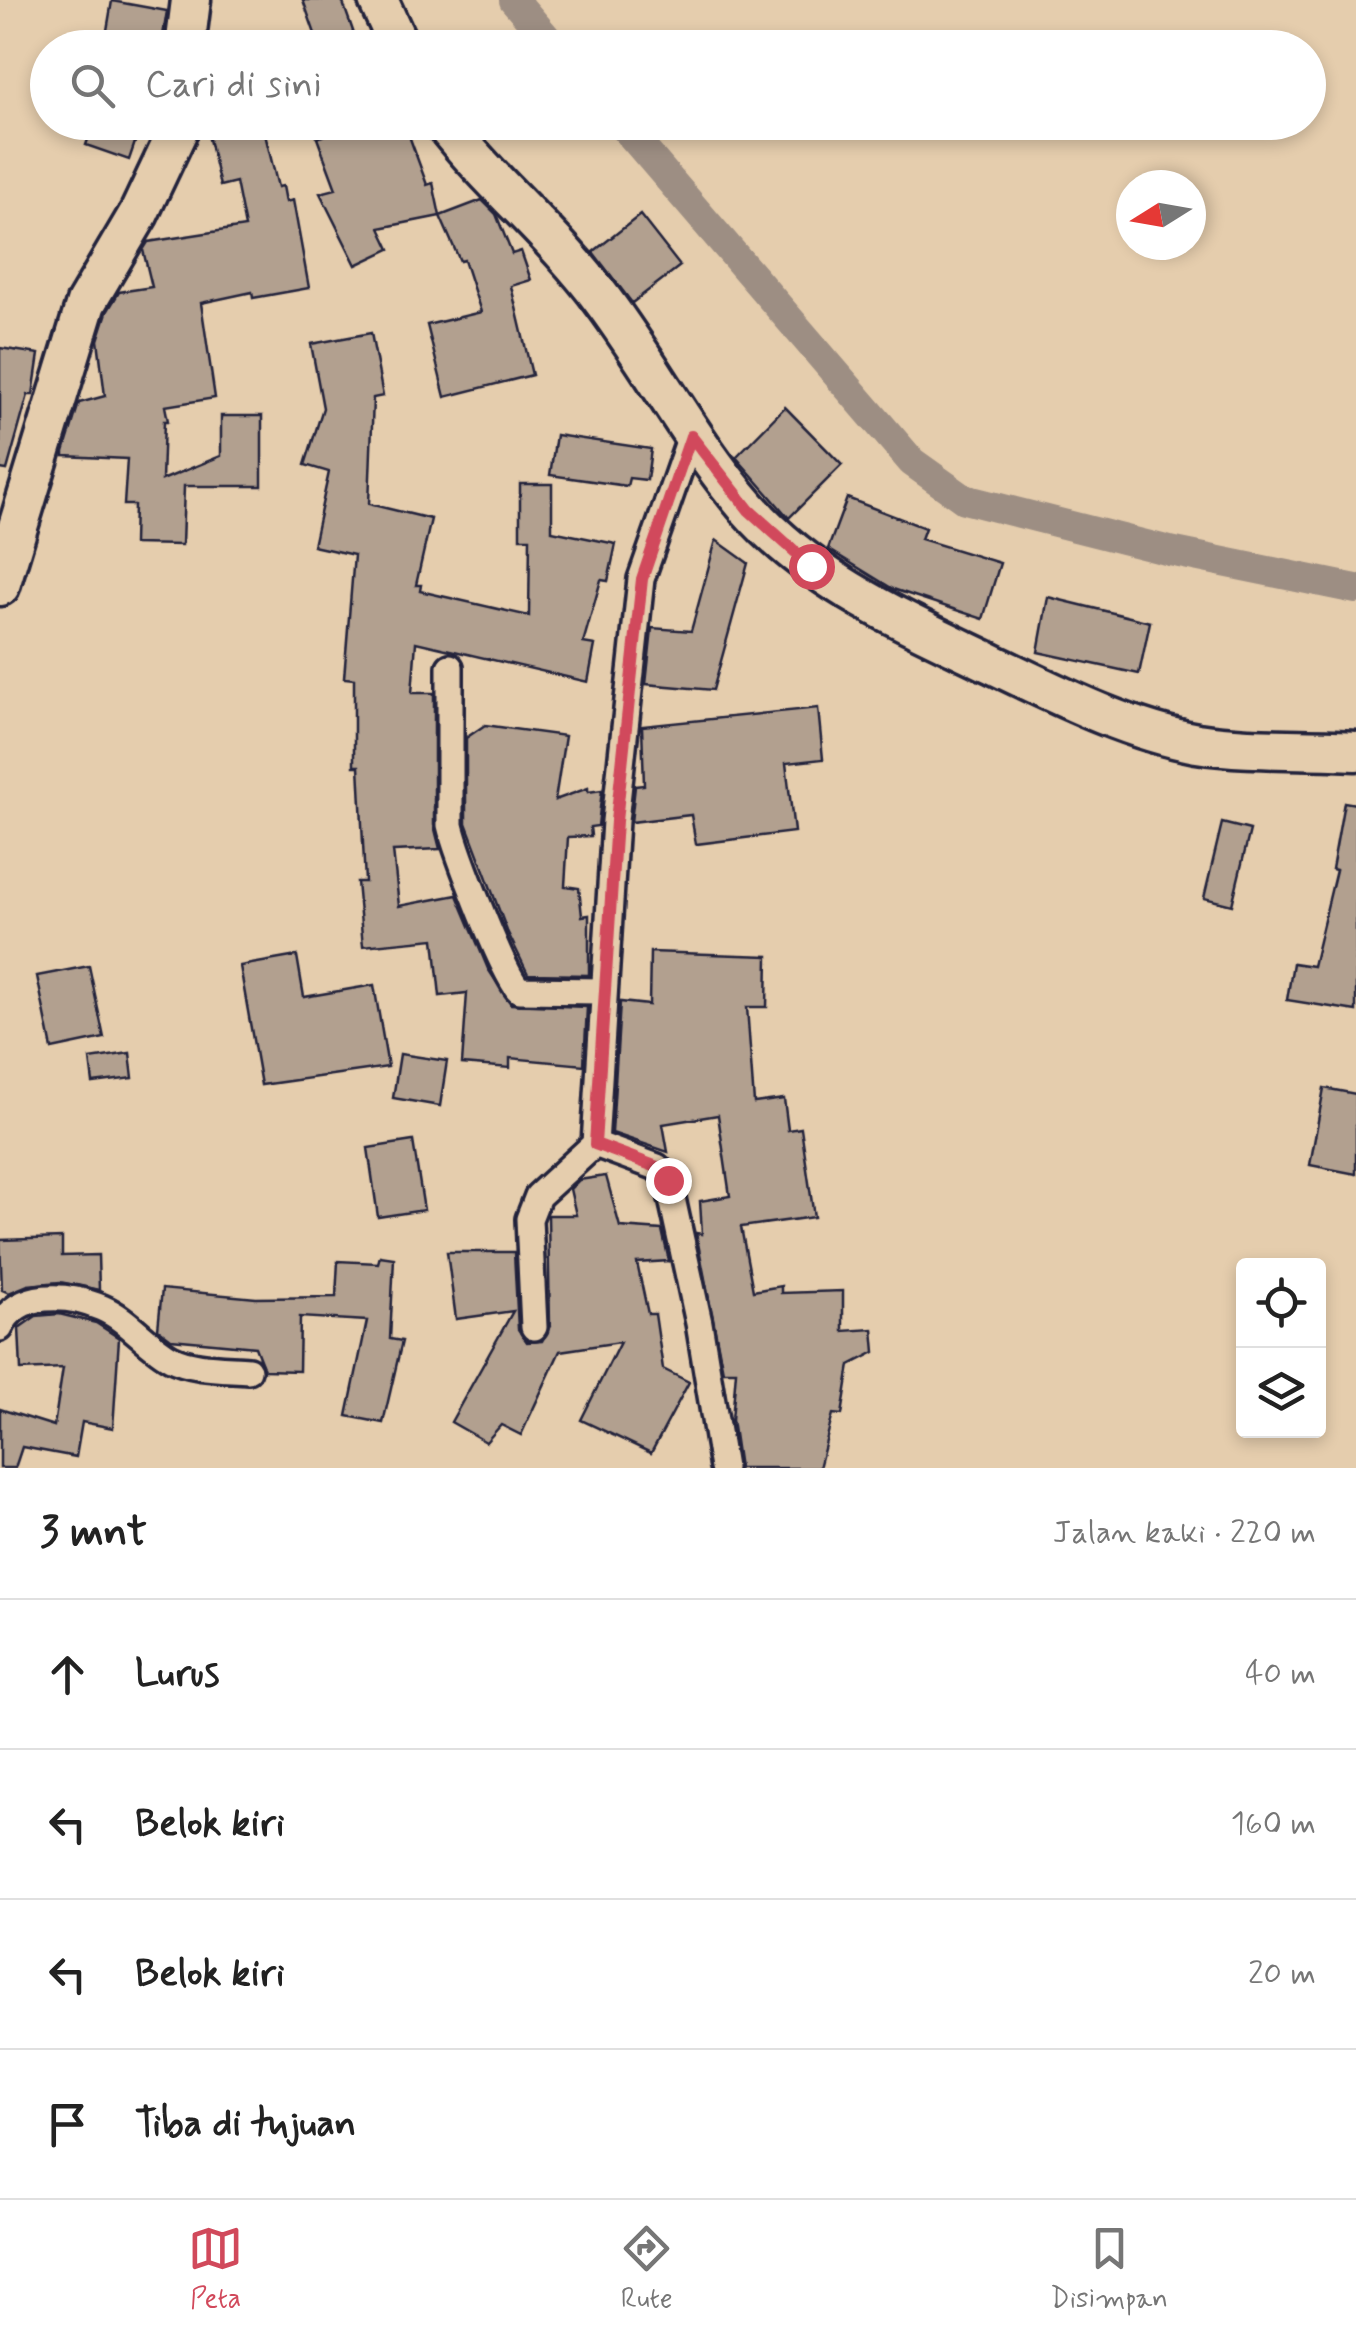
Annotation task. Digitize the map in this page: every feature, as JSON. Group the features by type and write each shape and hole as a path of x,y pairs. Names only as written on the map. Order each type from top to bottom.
{"main road":[{"path":"187,30 191,0"},
{"path":"378,0 392,30"},
{"path":"0,586 86,303 139,213 173,140"},
{"path":"456,140 470,158 540,224 604,302 691,436 749,510 811,566 876,607 1057,695 1136,726 1198,743 1356,751"}],"street":[{"path":"534,1327 529,1219 538,1196 595,1144 603,991 642,579 691,436"},
{"path":"450,668 450,824 456,850 506,970 519,990 531,993 603,991"},
{"path":"595,1144 657,1167 668,1180 700,1322 723,1468"},
{"path":"0,1328 4,1317 25,1302 65,1298 104,1308 173,1359 248,1370"}],"building":[{"path":"303,0 342,0 353,30 314,30"},
{"path":"112,1 167,11 164,30 107,30"},
{"path":"88,140 136,140 129,160 86,145"},
{"path":"209,140 266,140 278,187 283,186 286,202 293,200 309,288 253,298 252,292 201,303 215,398 165,406 168,421 164,421 162,480 221,456 221,416 262,416 262,486 184,486 182,545 133,544 134,505 124,505 127,459 64,456 64,452 79,403 105,396 98,340 107,312 119,292 152,287 143,250 148,242 245,227 236,182 220,186"},
{"path":"318,140 411,140 427,185 433,183 440,216 380,228 390,249 356,265 320,193 336,189"},
{"path":"482,200 496,214 512,254 521,251 531,280 511,286 532,375 445,397 427,325 481,312 464,260 460,261 440,216"},
{"path":"640,215 680,266 632,303 593,252"},
{"path":"371,333 383,396 373,398 369,504 431,519 416,585 421,585 420,591 529,616 530,538 520,538 520,484 552,484 552,531 616,544 608,581 601,580 583,643 595,645 588,682 416,642 412,693 434,693 434,825 440,849 393,851 399,906 457,895 488,969 511,1004 587,1007 584,1065 510,1058 510,1068 462,1064 467,993 440,996 434,939 363,946 357,882 365,882 359,766 354,766 354,679 344,678 354,555 313,546 329,472 305,465 323,408 311,344"},
{"path":"0,348 39,354 33,395 28,395 7,470 0,469"},
{"path":"785,407 842,465 789,518 736,457"},
{"path":"556,435 651,449 647,480 629,478 627,486 550,475"},
{"path":"847,498 925,528 921,539 1000,563 983,619 893,589 828,549"},
{"path":"716,540 748,563 713,690 646,684 652,628 691,631"},
{"path":"1048,597 1150,622 1139,674 1038,652"},
{"path":"818,708 823,759 786,763 794,832 696,844 691,815 631,822 635,786 644,785 642,726"},
{"path":"485,725 565,736 555,800 588,788 588,792 602,790 598,826 590,827 591,836 568,837 565,886 579,888 582,916 589,915 589,975 528,974 507,931 466,823 466,738"},
{"path":"1344,802 1356,804 1356,1011 1287,1000 1293,963 1313,966 1336,870 1332,869"},
{"path":"1222,823 1250,830 1232,905 1204,898"},
{"path":"650,952 768,956 767,1007 747,1007 754,1103 784,1099 788,1130 801,1128 814,1217 741,1227 753,1291 781,1286 781,1293 843,1291 843,1331 873,1329 875,1352 850,1365 842,1415 833,1414 819,1468 739,1468 732,1420 736,1371 723,1371 696,1233 702,1234 700,1201 730,1196 718,1115 663,1124 668,1152 612,1133 620,1002 649,1005"},
{"path":"297,956 304,997 374,985 388,1067 261,1085 240,966"},
{"path":"89,966 104,1038 52,1049 37,976"},
{"path":"130,1053 133,1078 93,1083 90,1059"},
{"path":"400,1054 447,1061 440,1106 393,1098"},
{"path":"1324,1088 1356,1094 1356,1174 1310,1165"},
{"path":"413,1141 424,1210 378,1217 368,1148"},
{"path":"606,1176 620,1227 662,1230 669,1261 637,1263 648,1314 655,1314 663,1369 689,1382 651,1453 581,1420 620,1342 560,1351 521,1435 501,1425 486,1442 451,1422 513,1311 456,1319 447,1252 514,1252 518,1329 527,1342 542,1341 550,1326 548,1215 576,1215 570,1189 579,1180"},
{"path":"62,1238 62,1256 98,1255 99,1290 60,1282 28,1285 9,1293 2,1290 0,1240"},
{"path":"380,1256 394,1258 390,1339 402,1341 383,1423 347,1416 367,1321 300,1317 299,1371 264,1370 255,1347 171,1339 158,1329 162,1289 256,1298 336,1297 338,1261 378,1263"},
{"path":"59,1314 96,1323 119,1338 113,1428 82,1422 76,1457 22,1447 15,1468 0,1468 0,1409 54,1426 63,1368 21,1370 19,1328 36,1316"}],"waterway":[{"path":"514,0 540,30"},
{"path":"635,140 912,462 964,499 1170,551 1356,589"}],"route":[{"path":"668,1180 657,1167 613,1154 595,1144 616,821 642,579 691,436 749,510 811,566"}]}
